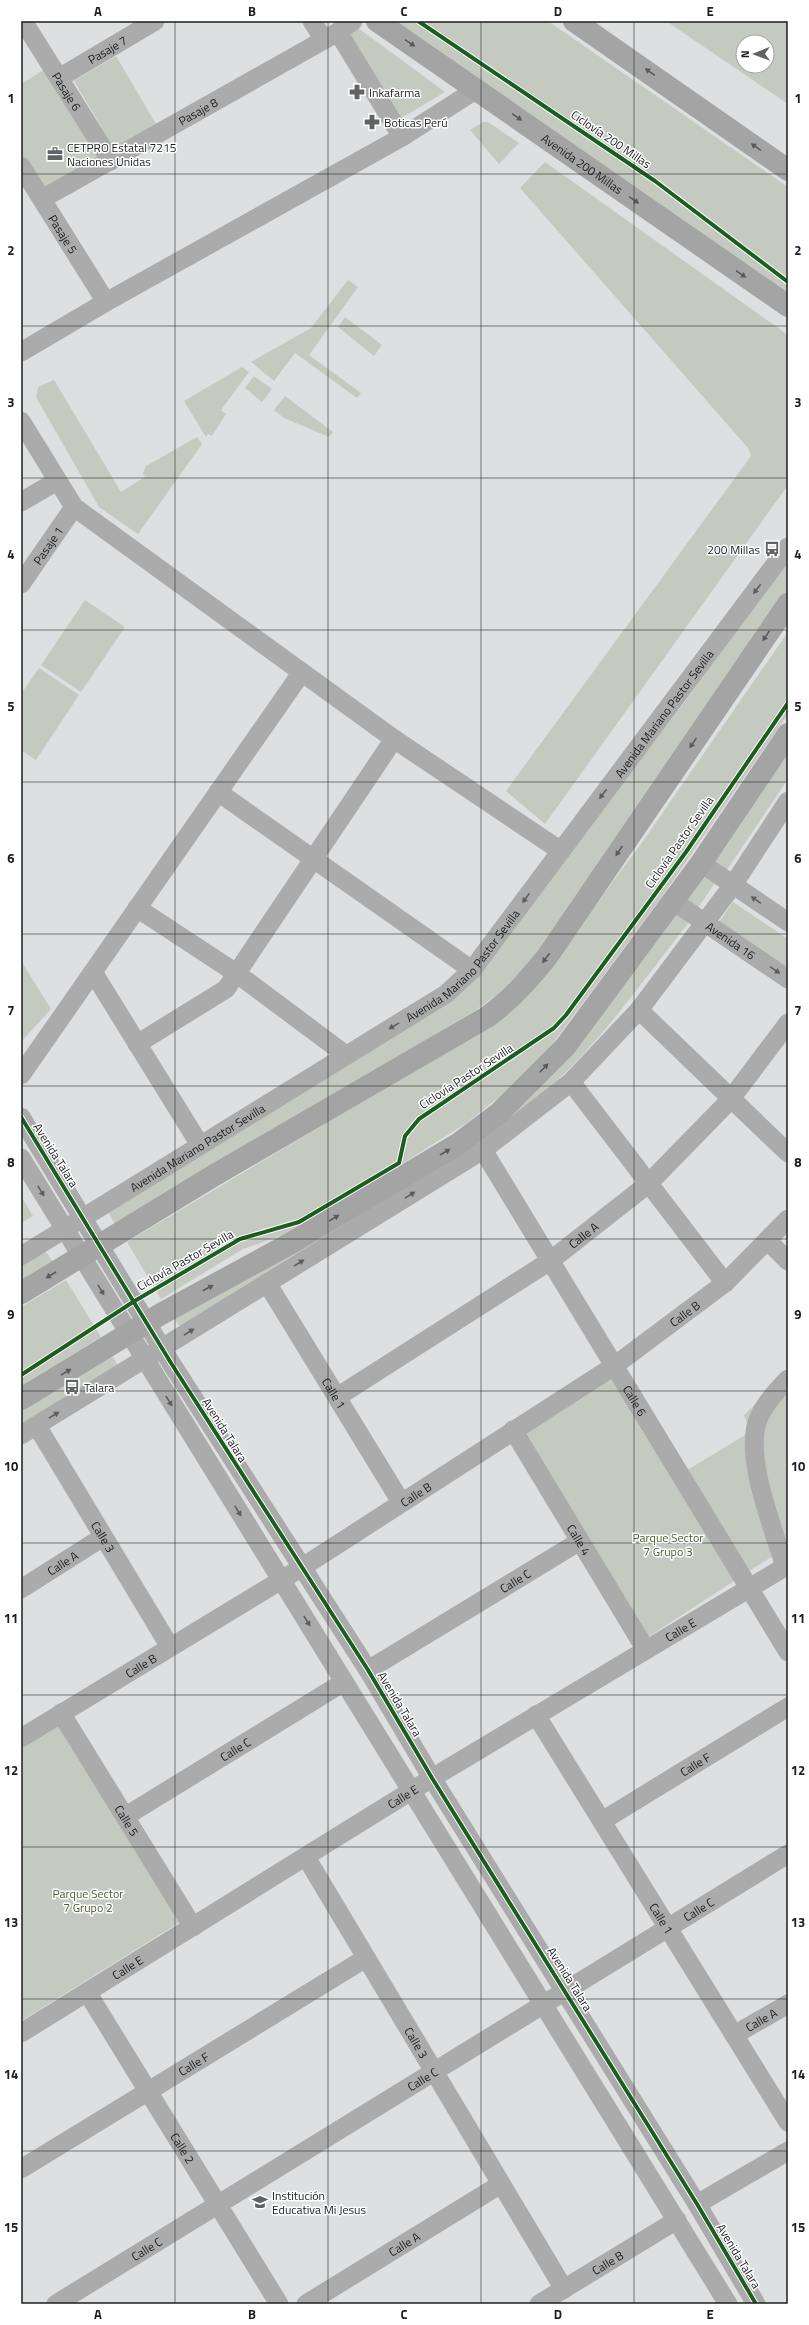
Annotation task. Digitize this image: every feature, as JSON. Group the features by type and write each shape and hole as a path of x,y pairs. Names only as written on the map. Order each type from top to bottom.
{"main road":[{"name":"Avenida 200 Millas","path":"377,21 788,306"},
{"path":"574,21 788,170"},
{"path":"21,1293 213,1176 487,1016 505,1004 526,983 547,956 788,604"},
{"path":"21,1399 146,1323 293,1242 458,1144 499,1113 565,1047 701,862 788,734"}],"street":[{"name":"Pasaje 6","path":"23,21 111,161"},
{"name":"Pasaje 7","path":"59,78 155,21"},
{"path":"312,21 338,31 402,137"},
{"name":"Pasaje 8","path":"42,199 338,31"},
{"path":"21,352 106,302 402,137 477,89"},
{"name":"Pasaje 5","path":"21,166 106,302"},
{"path":"21,421 74,507 394,739 561,851"},
{"path":"21,502 57,481"},
{"name":"Pasaje 1","path":"21,584 74,507"},
{"name":"Avenida Mariano Pastor Sevilla","path":"21,1256 84,1219 200,1145 446,994 472,970 788,547"},
{"path":"21,1075 302,672"},
{"path":"137,1044 226,989 394,739"},
{"path":"218,792 472,970"},
{"path":"29,1430 482,1150 571,1082 639,1010 733,885 788,801"},
{"path":"701,862 788,922"},
{"name":"Avenida 16","path":"673,901 788,979"},
{"path":"137,908 236,974 346,1055"},
{"path":"92,972 200,1145"},
{"path":"639,1010 730,1100 788,1153"},
{"name":"Calle A","path":"337,1397 550,1261 648,1184 730,1100 788,1023"},
{"path":"571,1082 725,1283"},
{"name":"Avenida Talara","path":"21,1117 146,1323 301,1568 368,1670 432,1778 697,2204 756,2304"},
{"name":"Calle 6","path":"482,1150 788,1652"},
{"path":"21,1158 144,1360 281,1579 728,2304"},
{"name":"Calle B","path":"21,1738 301,1568 401,1502 614,1366 725,1283 788,1219"},
{"path":"768,1241 788,1261"},
{"name":"Calle 1","path":"267,1283 401,1502"},
{"path":"786,1566 759,1483 754,1435 760,1415 788,1379"},
{"name":"Calle 3","path":"29,1430 104,1537 170,1647"},
{"name":"Calle 4","path":"513,1430 646,1650"},
{"name":"Calle A","path":"21,1589 104,1537"},
{"name":"Calle C","path":"368,1670 580,1541"},
{"name":"Calle E","path":"21,2033 412,1792 432,1778 786,1566"},
{"name":"Calle C","path":"126,1816 344,1682"},
{"name":"Calle F","path":"602,1821 788,1707"},
{"name":"Calle 5","path":"61,1713 126,1816 193,1927"},
{"name":"Calle 1","path":"536,1715 788,2122"},
{"name":"Calle C","path":"56,2304 788,1854"},
{"name":"Calle 3","path":"306,1857 564,2289"},
{"name":"Calle F","path":"21,2170 366,1958"},
{"name":"Calle 2","path":"88,1992 279,2304"},
{"name":"Calle A","path":"734,2035 788,2004"},
{"path":"697,2204 788,2151"},
{"name":"Calle A","path":"306,2304 501,2184"},
{"name":"Calle B","path":"539,2304 676,2220"}],"green space":[{"path":"395,21 548,21 788,187 788,294"},
{"path":"666,21 788,21 788,104 744,74 775,74 775,34 735,34 735,68"},
{"path":"354,25 445,92 398,120 348,31"},
{"path":"116,56 156,124 115,150 74,81"},
{"path":"48,67 104,158 44,195 21,158 21,84"},
{"path":"483,122 488,122 519,143 499,164 470,130"},
{"path":"545,162 788,335 788,485 545,824 506,791 751,456 748,448 520,188"},
{"path":"348,280 358,287 309,355 361,393 357,398 295,353 274,381 251,362 311,328"},
{"path":"345,317 382,345 374,356 338,327"},
{"path":"242,367 249,372 221,410 226,414 212,436 208,434 206,437 184,401"},
{"path":"254,376 272,389 262,402 245,388"},
{"path":"54,380 121,492 145,477 143,473 146,466 197,437 202,444 138,534 99,507 36,397 38,387"},
{"path":"285,396 333,432 329,437 284,418 274,410"},
{"path":"788,560 788,597 543,950 498,994 476,1010 116,1226 107,1210 368,1052 513,927 684,703"},
{"path":"85,600 125,627 81,692 41,665"},
{"path":"788,632 788,714 661,898 556,1039 526,1075 468,1122 295,1231 243,1249 161,1299 127,1242 474,1035 544,974 641,844"},
{"path":"39,668 79,695 36,760 21,750 21,694"},
{"path":"788,747 788,779 724,874 709,863"},
{"path":"703,874 715,883 697,909 684,900"},
{"path":"733,902 788,939 788,968 719,922"},
{"path":"676,909 690,921 603,1032 572,1066 551,1086 482,1139"},
{"path":"21,961 51,1009 21,1042"},
{"path":"21,1196 33,1216 21,1223"},
{"path":"348,1223 180,1327 172,1316"},
{"path":"44,1249 55,1265 21,1285 21,1263"},
{"path":"66,1280 101,1337 21,1386 21,1307"},
{"path":"111,1354 119,1367 21,1426 21,1410"},
{"name":"Parque Sector 7 Grupo 3","path":"788,1374 788,1546 645,1639 524,1435 614,1376 676,1477 750,1432 744,1415"},
{"name":"Parque Sector 7 Grupo 2","path":"59,1722 180,1922 21,2021 21,1746"}],"cycle path":[{"name":"Ciclovía 200 Millas","path":"418,21 655,181 788,282"},
{"name":"Ciclovía Pastor Sevilla","path":"21,1375 133,1302 240,1239 299,1222 399,1163 405,1136 419,1119 554,1028 566,1015 686,852 788,703"},
{"path":"21,1117 171,1363 368,1670 432,1778 697,2204 756,2304"}],"place":[{"name":"Inkafarma","path":"357,92"},
{"name":"Boticas Perú","path":"372,122"},
{"name":"CETPRO Estatal 7215 Naciones Unidas","path":"55,154"},
{"name":"200 Millas","path":"772,549"},
{"name":"Talara","path":"72,1387"},
{"name":"Institución Educativa Mi Jesus","path":"260,2202"}]}
